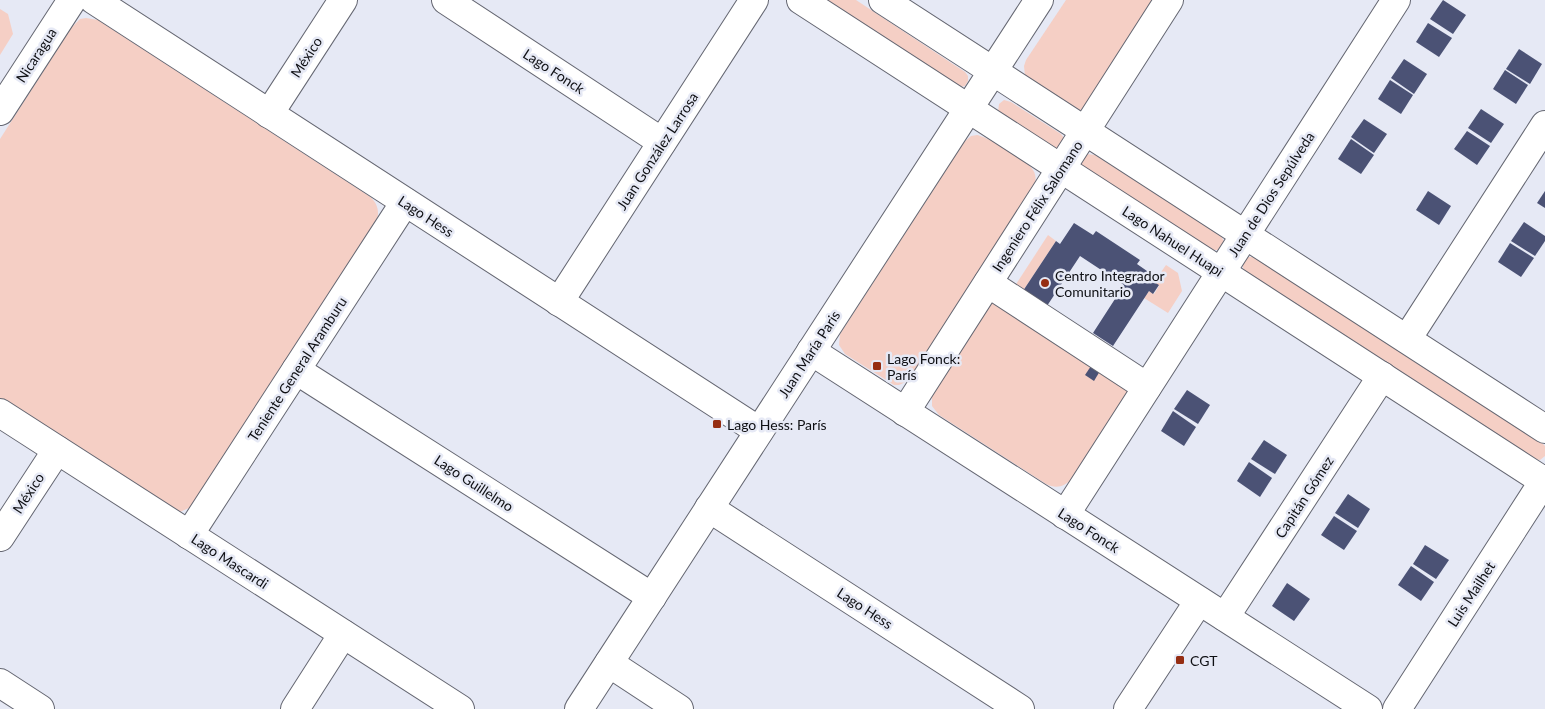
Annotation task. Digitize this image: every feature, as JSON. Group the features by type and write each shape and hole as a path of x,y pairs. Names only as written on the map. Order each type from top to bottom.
{"street":[{"name":"Lago Hess","path":"94,0 759,432"},
{"name":"México","path":"269,114 343,0"},
{"name":"Lago Fonck","path":"446,0 662,142"},
{"name":"Juan González Larrosa","path":"559,302 754,0"},
{"name":"Lago Nahuel Huapi","path":"801,0 1545,480"},
{"path":"883,0 1545,429"},
{"name":"Juan María Paris","path":"579,709 1039,0"},
{"name":"Ingeniero Félix Salomano","path":"905,412 1170,0"},
{"name":"Juan de Dios Sepúlveda","path":"1065,514 1396,0"},
{"name":"Nicaragua","path":"0,111 63,3"},
{"path":"1406,339 1545,125"},
{"name":"Teniente General Aramburu","path":"190,535 405,202"},
{"path":"988,283 1147,387"},
{"name":"Lago Fonck","path":"811,351 1368,709"},
{"name":"Lago Guillelmo","path":"296,370 652,597"},
{"name":"Capitán Gómez","path":"1225,617 1382,376"},
{"name":"Lago Mascardi","path":"0,413 460,709"},
{"name":"México","path":"0,537 57,450"},
{"name":"Luis Mailhet","path":"1397,709 1545,480"},
{"name":"Lago Hess","path":"710,508 1020,709"},
{"path":"1128,709 1199,601"},
{"path":"295,709 343,634"},
{"path":"608,663 679,709"},
{"path":"0,683 40,709"}],"shaded area":[{"path":"824,0 856,0 965,72 968,76 968,81 965,86 959,87"},
{"path":"1066,0 1158,0 1087,108 1076,111 1025,76 1024,66 1026,60"},
{"path":"0,9 8,14 13,34 0,55"},
{"path":"80,19 98,20 369,196 377,208 376,223 191,507 180,512 173,511 0,400 0,139 71,28"},
{"path":"1004,100 1011,102 1061,134 1064,138 1058,149 1055,149 998,112 999,104"},
{"path":"977,135 1007,150 1029,166 1035,174 1035,185 910,380 894,385 845,354 839,345 840,334 963,143 971,136"},
{"path":"1087,154 1095,155 1221,236 1225,243 1220,250 1212,250 1082,166 1082,160"},
{"path":"1048,235 1056,241 1019,297 1011,292"},
{"path":"1248,257 1254,257 1543,444 1545,446 1545,456 1540,460 1534,459 1244,271 1242,263"},
{"path":"1166,265 1178,273 1182,291 1168,313 1144,298 1149,291 1154,294 1159,286 1154,282"},
{"path":"996,295 1133,384 1072,478 1063,485 1053,486 1046,484 939,415 932,406 932,395"}],"building":[{"path":"1443,0 1466,15 1453,34 1430,19"},
{"path":"1428,23 1452,38 1439,57 1416,42"},
{"path":"1519,49 1542,64 1530,84 1506,69"},
{"path":"1404,59 1427,74 1414,94 1391,78"},
{"path":"1505,70 1528,85 1516,104 1493,89"},
{"path":"1390,80 1413,95 1401,114 1378,99"},
{"path":"1481,109 1504,124 1491,143 1468,128"},
{"path":"1364,119 1387,134 1374,153 1351,137"},
{"path":"1467,131 1490,146 1477,165 1454,149"},
{"path":"1351,139 1374,155 1361,174 1338,159"},
{"path":"1428,191 1451,206 1439,225 1416,210"},
{"path":"1545,191 1545,208 1537,203"},
{"path":"1524,222 1545,236 1545,241 1535,256 1511,241"},
{"name":"Centro Integrador Comunitario","path":"1074,223 1093,235 1096,231 1140,260 1137,264 1157,278 1154,282 1159,285 1153,294 1149,291 1113,346 1093,333 1124,285 1080,256 1043,312 1019,297 1056,241 1060,244"},
{"path":"1510,243 1534,258 1521,277 1498,262"},
{"path":"1091,366 1100,371 1094,381 1085,375"},
{"path":"1187,390 1210,405 1198,424 1174,409"},
{"path":"1173,411 1196,427 1184,446 1161,431"},
{"path":"1264,440 1287,455 1275,474 1251,459"},
{"path":"1249,462 1272,478 1260,497 1237,481"},
{"path":"1348,494 1370,509 1358,528 1335,513"},
{"path":"1334,516 1357,531 1344,550 1321,535"},
{"path":"1425,545 1449,560 1436,579 1413,564"},
{"path":"1411,566 1434,582 1421,601 1398,585"},
{"path":"1287,583 1310,599 1294,621 1272,606"}],"place":[{"name":"Centro Integrador Comunitario","path":"1045,283"},
{"name":"Lago Fonck: París","path":"877,366"},
{"name":"Lago Hess: París","path":"717,424"},
{"name":"CGT","path":"1180,660"}]}
